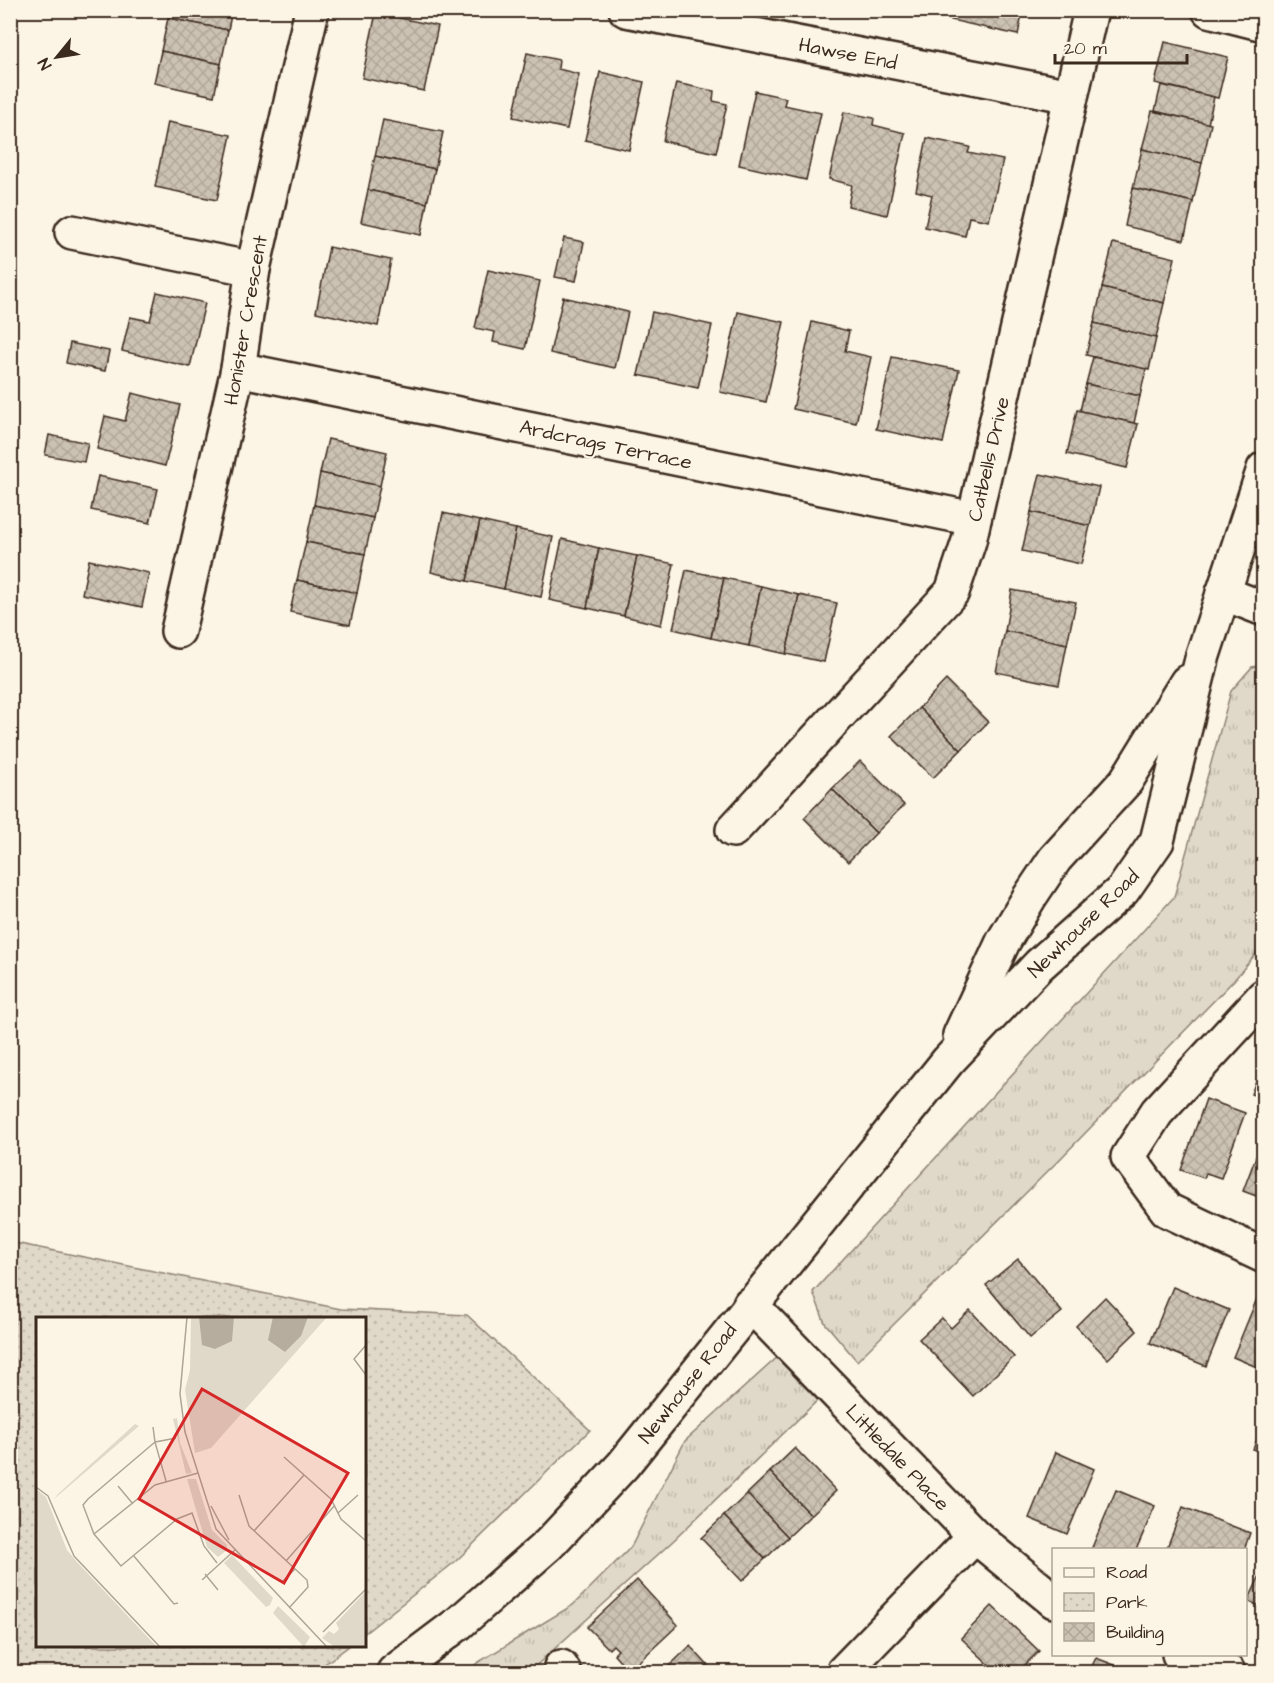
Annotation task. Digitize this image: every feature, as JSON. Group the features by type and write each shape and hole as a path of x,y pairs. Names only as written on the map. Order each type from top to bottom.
{"street":[{"name":"Honister Crescent","path":"178,631 238,369 253,269 312,10"},
{"name":"Hawse End","path":"626,10 1071,96"},
{"name":"Catbells Drive","path":"733,830 952,592 974,519 1091,10"},
{"path":"1209,10 1263,24"},
{"path":"72,232 253,269"},
{"name":"Ardcrags Terrace","path":"238,369 974,519"},
{"name":"Newhouse Road","path":"394,1672 459,1623 549,1544 623,1465 750,1304 948,1061 1039,965 1122,890 1143,864 1157,841 1203,655 1263,469"},
{"path":"1223,593 1263,609"},
{"name":"Newhouse Road","path":"948,1061 1003,942 1029,898 1055,859 1126,781 1203,655"},
{"path":"1263,996 1157,1112 1128,1157 1167,1210 1263,1256"},
{"name":"Littledale Place","path":"750,1304 975,1536 1052,1600"},
{"path":"843,1672 975,1536"},
{"path":"1184,1656 1228,1672"}],"green space":[{"path":"1263,665 1263,945 1235,979 1060,1159 857,1361 825,1323 813,1292 1174,897 1231,691 1252,667"},
{"path":"10,1242 341,1309 467,1315 590,1430 456,1561 366,1632 366,1317 36,1317 36,1647 348,1647 314,1672 11,1672"},
{"path":"781,1354 822,1396 674,1540 529,1672 467,1672 477,1663 573,1605 631,1547 685,1441"}],"building":[{"path":"170,10 232,10 228,30 168,18"},
{"path":"953,10 1023,10 1018,35 951,20"},
{"path":"376,13 438,26 424,91 362,78"},
{"path":"168,18 228,30 221,64 161,51"},
{"path":"1165,42 1228,57 1218,98 1155,83"},
{"path":"161,51 221,64 214,96 154,83"},
{"path":"527,53 559,60 558,69 579,74 567,129 513,117"},
{"path":"600,72 644,82 629,150 585,140"},
{"path":"676,83 714,91 713,101 727,104 716,153 663,141"},
{"path":"1161,85 1214,97 1208,124 1155,111"},
{"path":"755,91 786,98 784,105 821,113 806,180 739,165"},
{"path":"1152,111 1211,124 1202,163 1142,149"},
{"path":"844,112 874,118 873,125 905,133 887,215 848,206 852,185 829,179"},
{"path":"383,120 443,132 435,169 375,156"},
{"path":"168,122 231,135 217,200 155,187"},
{"path":"927,138 970,147 968,153 1003,160 989,221 969,217 965,236 925,227 932,195 916,191"},
{"path":"1142,149 1202,163 1193,202 1133,188"},
{"path":"375,156 435,169 427,203 368,190"},
{"path":"1133,188 1193,202 1184,240 1125,226"},
{"path":"368,190 427,203 421,235 361,222"},
{"path":"564,238 584,242 576,281 555,277"},
{"path":"1113,243 1175,258 1164,303 1102,288"},
{"path":"329,247 391,260 378,326 316,312"},
{"path":"488,270 540,281 525,349 493,342 495,332 475,328"},
{"path":"1102,288 1164,303 1156,338 1094,323"},
{"path":"157,292 205,303 190,367 122,351 130,317 150,321"},
{"path":"563,297 628,312 615,368 550,353"},
{"path":"652,312 712,325 698,388 638,375"},
{"path":"738,312 784,322 766,402 720,392"},
{"path":"812,322 849,331 845,351 871,357 856,423 793,409"},
{"path":"1094,323 1156,338 1149,370 1086,355"},
{"path":"70,343 109,351 105,371 66,363"},
{"path":"892,357 959,370 943,443 876,429"},
{"path":"1093,357 1146,369 1140,396 1086,384"},
{"path":"1086,384 1140,396 1134,423 1080,411"},
{"path":"132,393 180,405 165,466 97,449 105,416 125,421"},
{"path":"1077,410 1138,424 1127,468 1067,454"},
{"path":"49,435 88,443 84,462 45,455"},
{"path":"328,439 387,452 380,486 320,473"},
{"path":"320,473 380,486 373,518 314,505"},
{"path":"1040,474 1099,487 1090,526 1031,512"},
{"path":"98,476 158,489 150,523 91,510"},
{"path":"314,505 373,518 365,554 306,542"},
{"path":"1031,512 1090,526 1081,564 1022,551"},
{"path":"443,513 480,521 467,581 431,572"},
{"path":"480,521 516,529 504,589 467,581"},
{"path":"516,529 553,537 541,597 504,589"},
{"path":"562,539 599,548 587,608 549,600"},
{"path":"306,542 365,554 357,593 297,580"},
{"path":"599,548 637,556 624,616 587,608"},
{"path":"637,556 674,564 661,625 624,616"},
{"path":"89,560 149,573 142,607 82,594"},
{"path":"686,570 724,578 711,638 673,629"},
{"path":"724,578 761,586 749,646 711,638"},
{"path":"297,580 357,593 350,625 290,612"},
{"path":"761,586 799,595 786,654 749,646"},
{"path":"1012,590 1076,602 1067,644 1005,631"},
{"path":"799,595 837,603 824,662 786,654"},
{"path":"1005,631 1067,644 1059,685 996,672"},
{"path":"946,680 988,722 961,750 919,708"},
{"path":"919,708 961,750 933,778 891,736"},
{"path":"860,761 904,805 876,833 832,789"},
{"path":"832,789 876,833 848,862 804,818"},
{"path":"1264,1060 1264,1098 1251,1094"},
{"path":"1206,1099 1245,1113 1221,1178 1206,1173 1204,1178 1181,1170"},
{"path":"1264,1135 1264,1199 1243,1191"},
{"path":"1018,1259 1062,1312 1030,1338 986,1285"},
{"path":"1173,1287 1229,1310 1206,1366 1150,1343"},
{"path":"1261,1289 1264,1290 1264,1370 1233,1357"},
{"path":"1105,1297 1137,1331 1108,1359 1076,1326"},
{"path":"970,1310 1014,1357 973,1396 919,1339 942,1318 951,1328"},
{"path":"1264,1423 1264,1453 1253,1449"},
{"path":"795,1448 836,1491 811,1515 770,1472"},
{"path":"1056,1452 1094,1469 1067,1534 1029,1518"},
{"path":"770,1472 811,1515 788,1537 747,1494"},
{"path":"1116,1490 1155,1506 1137,1548 1092,1548"},
{"path":"747,1494 788,1537 765,1559 724,1516"},
{"path":"1183,1507 1250,1533 1245,1548 1167,1548"},
{"path":"724,1516 765,1559 742,1581 701,1538"},
{"path":"1264,1567 1264,1608 1248,1601"},
{"path":"637,1580 678,1625 629,1671 614,1654 618,1650 613,1645 609,1649 587,1627"},
{"path":"992,1606 1039,1651 1018,1672 997,1672 961,1638"},
{"path":"690,1646 714,1672 663,1672"},
{"path":"1096,1658 1133,1672 1089,1672"}]}
